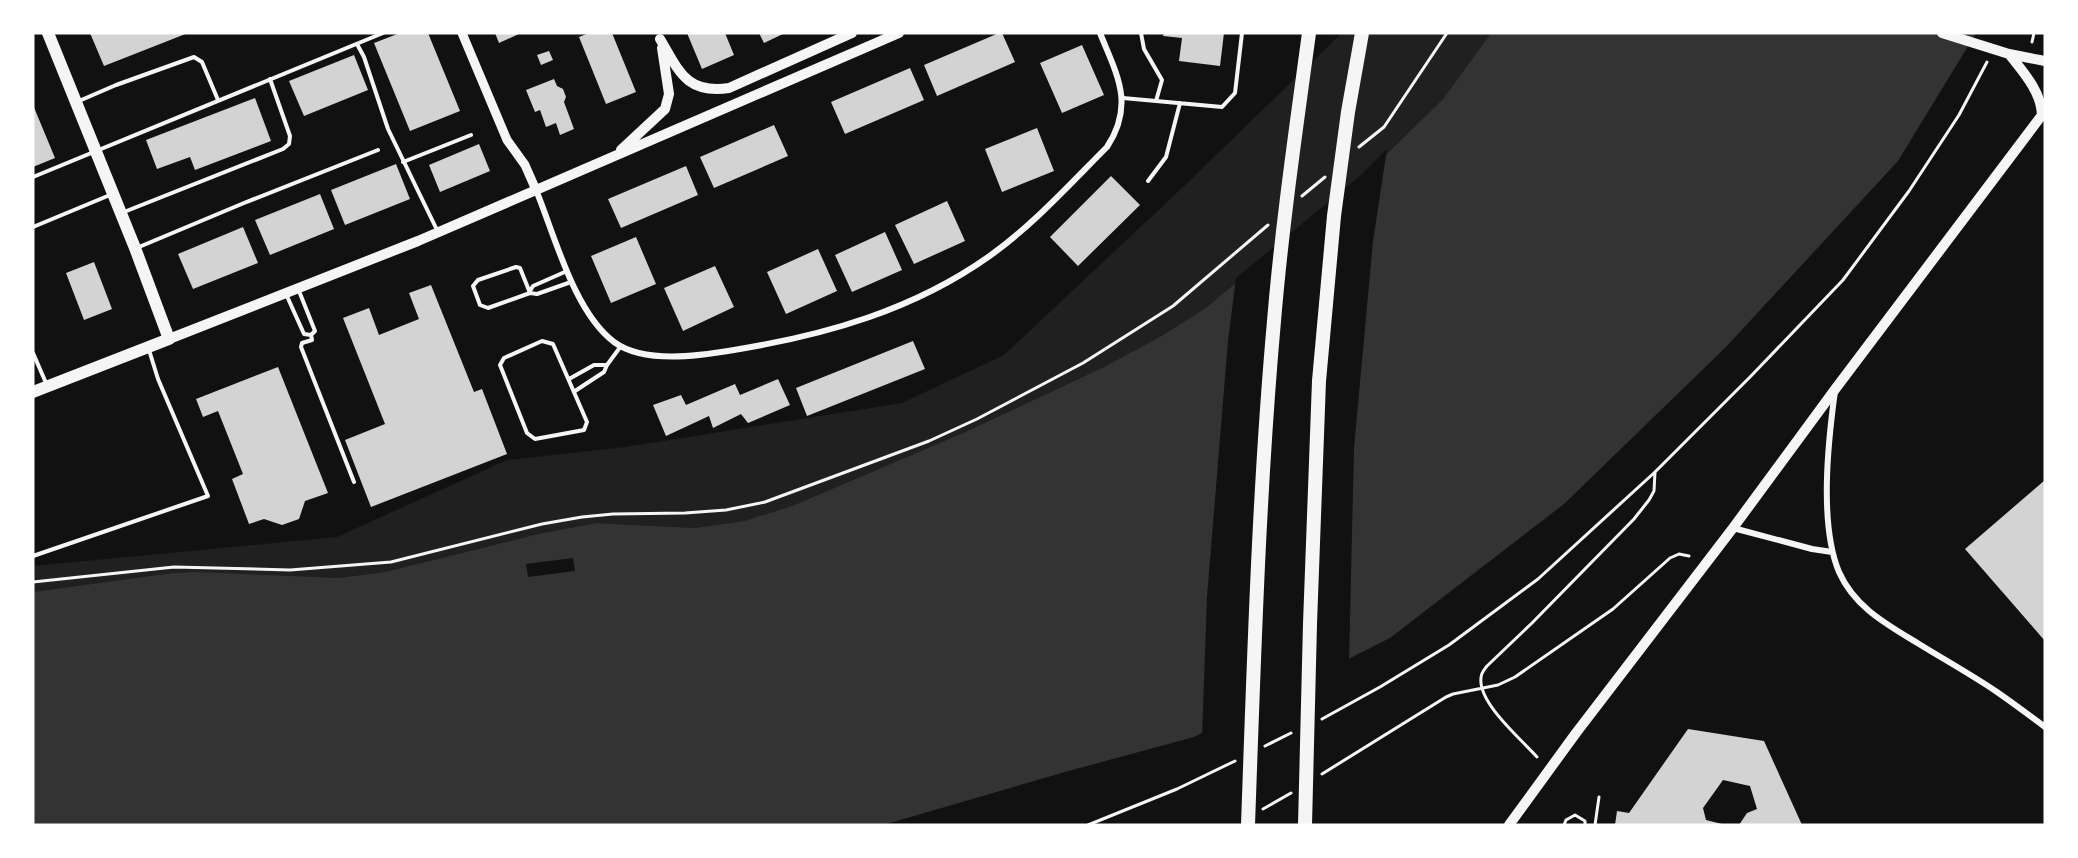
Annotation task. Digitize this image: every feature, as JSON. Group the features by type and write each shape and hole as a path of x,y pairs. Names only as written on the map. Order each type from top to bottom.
{"highway":[{"path":"1252,819 1258,542 1274,320 1293,152 1310,33"},
{"path":"1305,825 1319,381 1334,216 1348,112 1362,33"}],"main road":[{"path":"48,33 135,248 169,339"},
{"path":"658,36 687,81 700,88 714,90 729,88 852,33"},
{"path":"33,392 438,232 899,33"},
{"path":"1942,33 2009,54 2045,61"},
{"path":"614,157 665,109 669,94 658,36"},
{"path":"1509,825 1836,388 2044,116 2033,86 2009,54"}],"street":[{"path":"462,33 507,140 525,165 582,305 596,325 623,347 644,353 677,357 701,356 771,344 827,331 885,313 920,297 978,264 1030,223 1107,147 1115,135 1121,120 1123,98 1119,79 1100,33"},
{"path":"1836,388 1829,438 1827,488 1832,552 1848,587 1869,612 1997,692 2045,727"},
{"path":"1733,528 1832,552"}],"lane":[{"path":"33,177 383,33"},
{"path":"1141,33 1144,49 1162,80 1156,101"},
{"path":"1123,98 1222,107 1235,93 1242,33"},
{"path":"357,44 364,57 388,129 438,232"},
{"path":"76,102 194,57 202,62 218,100"},
{"path":"121,214 283,149 289,144 290,136 270,79"},
{"path":"1148,181 1166,157 1180,103"},
{"path":"403,162 471,135"},
{"path":"135,248 244,202 378,150"},
{"path":"33,226 113,194"},
{"path":"530,293 520,268 516,267 478,280 473,286 480,305 484,308 530,293 537,294 572,281"},
{"path":"530,293 533,286 568,270"},
{"path":"298,288 315,331 311,335 312,339 303,343 301,347 354,482"},
{"path":"285,293 304,334 311,335"},
{"path":"543,341 553,344 575,391 587,422 584,430 536,439 527,434 501,365 504,358 543,341"},
{"path":"33,556 208,496 158,379 148,347"},
{"path":"575,391 604,372 607,365 623,347"},
{"path":"33,353 48,386"},
{"path":"569,379 594,365 607,365"}],"path":[{"path":"1358,149 1384,127 1447,33"},
{"path":"2032,42 2034,33"},
{"path":"1318,720 1380,687 1449,645 1538,579 1655,472 1752,376 1843,280 1909,191 1953,125 1992,54"},
{"path":"1296,201 1331,171"},
{"path":"33,582 174,567 290,570 391,562 542,524 582,517 726,510 765,502 929,441 987,414 1083,363 1173,306 1270,224"},
{"path":"1537,757 1492,708 1484,695 1480,680 1487,666 1532,623 1642,509 1654,491 1655,472"},
{"path":"1313,780 1446,697 1498,685 1515,677 1612,609 1670,558 1679,554 1689,556"},
{"path":"1258,750 1298,730"},
{"path":"1088,825 1177,789 1238,760"},
{"path":"1252,819 1294,791"},
{"path":"1595,825 1599,797"},
{"path":"1564,825 1566,820 1575,815 1585,821 1586,825"}],"shaded area":[{"path":"1342,33 1491,33 1443,99 1362,178 1207,307 1163,335 1104,367 963,433 792,506 744,521 694,528 596,523 538,534 385,572 338,578 172,573 33,592 33,566 337,537 507,460 625,447 902,403 1004,355 1183,187"},
{"path":"1491,33 1976,33 1898,161 1726,347 1564,504 1390,638 1194,737 883,825 33,825 33,592 172,573 338,578 385,572 538,534 596,523 694,528 744,521 792,506 963,433 1104,367 1163,335 1207,307 1362,178 1443,99"}],"pier":[{"path":"1387,149 1373,241 1354,448 1349,662 1202,736 1207,597 1228,341 1236,278 1360,176"},
{"path":"573,558 575,571 528,577 526,564"}],"building":[{"path":"90,33 188,33 104,66"},
{"path":"400,33 428,33 460,111 410,131 374,43"},
{"path":"495,33 521,33 499,43"},
{"path":"589,33 612,33 636,92 606,104 579,37"},
{"path":"687,33 725,33 734,55 702,69"},
{"path":"759,33 785,33 764,43"},
{"path":"1002,33 1015,62 937,96 924,65"},
{"path":"1164,33 1224,33 1220,66 1179,61 1182,38 1163,36"},
{"path":"1082,45 1104,95 1062,113 1040,63"},
{"path":"549,51 553,60 541,65 537,55"},
{"path":"354,55 368,90 304,116 289,81"},
{"path":"910,68 924,100 845,134 831,102"},
{"path":"554,79 557,86 563,89 566,97 564,102 574,129 560,135 556,123 546,127 540,110 535,112 526,90"},
{"path":"255,98 271,141 195,170 190,157 157,169 146,140"},
{"path":"33,105 55,158 33,167"},
{"path":"774,125 788,156 714,188 700,157"},
{"path":"1037,128 1054,171 1002,192 985,149"},
{"path":"479,144 490,171 440,192 429,165"},
{"path":"396,164 410,199 345,225 331,190"},
{"path":"686,166 698,195 621,228 608,199"},
{"path":"1111,176 1140,205 1078,266 1050,237"},
{"path":"320,194 334,229 270,255 255,220"},
{"path":"947,201 965,241 914,264 895,225"},
{"path":"243,227 258,263 193,289 178,254"},
{"path":"885,232 902,270 852,292 835,255"},
{"path":"636,237 656,284 611,303 591,256"},
{"path":"818,249 837,291 786,314 767,272"},
{"path":"94,262 112,309 84,320 66,273"},
{"path":"715,266 734,307 683,331 664,288"},
{"path":"431,285 474,392 482,389 507,454 371,507 345,440 385,424 343,318 369,308 379,335 419,319 409,293"},
{"path":"913,341 925,369 807,416 796,388"},
{"path":"278,367 328,493 305,501 299,519 282,525 264,519 249,524 232,479 243,474 218,411 203,417 196,399"},
{"path":"778,379 790,405 748,423 741,414 713,428 709,416 666,436 653,405 681,395 686,405 735,384 740,395"},
{"path":"2045,480 2045,641 1965,549"},
{"path":"1688,729 1764,741 1802,825 1739,825 1747,813 1757,809 1750,786 1723,780 1703,808 1706,820 1726,825 1615,825 1617,811 1629,813"}]}
